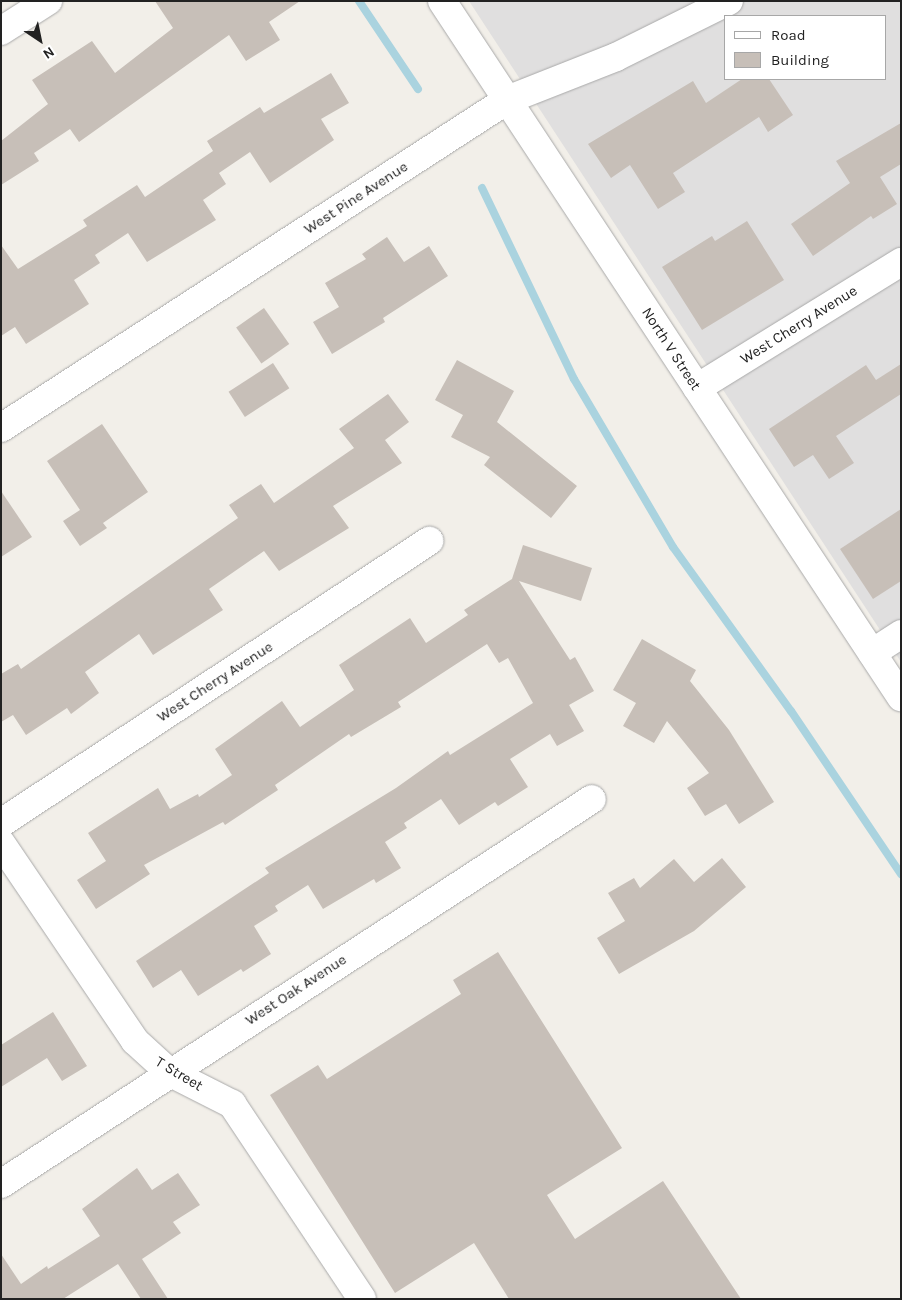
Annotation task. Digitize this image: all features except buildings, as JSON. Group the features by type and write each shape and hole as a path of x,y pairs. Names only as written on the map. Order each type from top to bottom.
{"street":[{"path":"1,31 48,1"},
{"name":"North V Street","path":"442,1 901,696"},
{"name":"West Pine Avenue","path":"1,428 507,100 616,57 729,1"},
{"name":"West Cherry Avenue","path":"697,388 901,262"},
{"name":"West Cherry Avenue","path":"1,823 429,541"},
{"path":"872,653 901,634"},
{"name":"West Oak Avenue","path":"1,1184 169,1072 592,799"},
{"name":"T Street","path":"1,843 135,1041 169,1072 232,1104 362,1299"}],"shaded area":[{"path":"469,1 901,1 901,662"}],"waterway":[{"path":"359,1 418,89"},
{"path":"482,188 574,379 673,547 791,711 901,874"}]}
